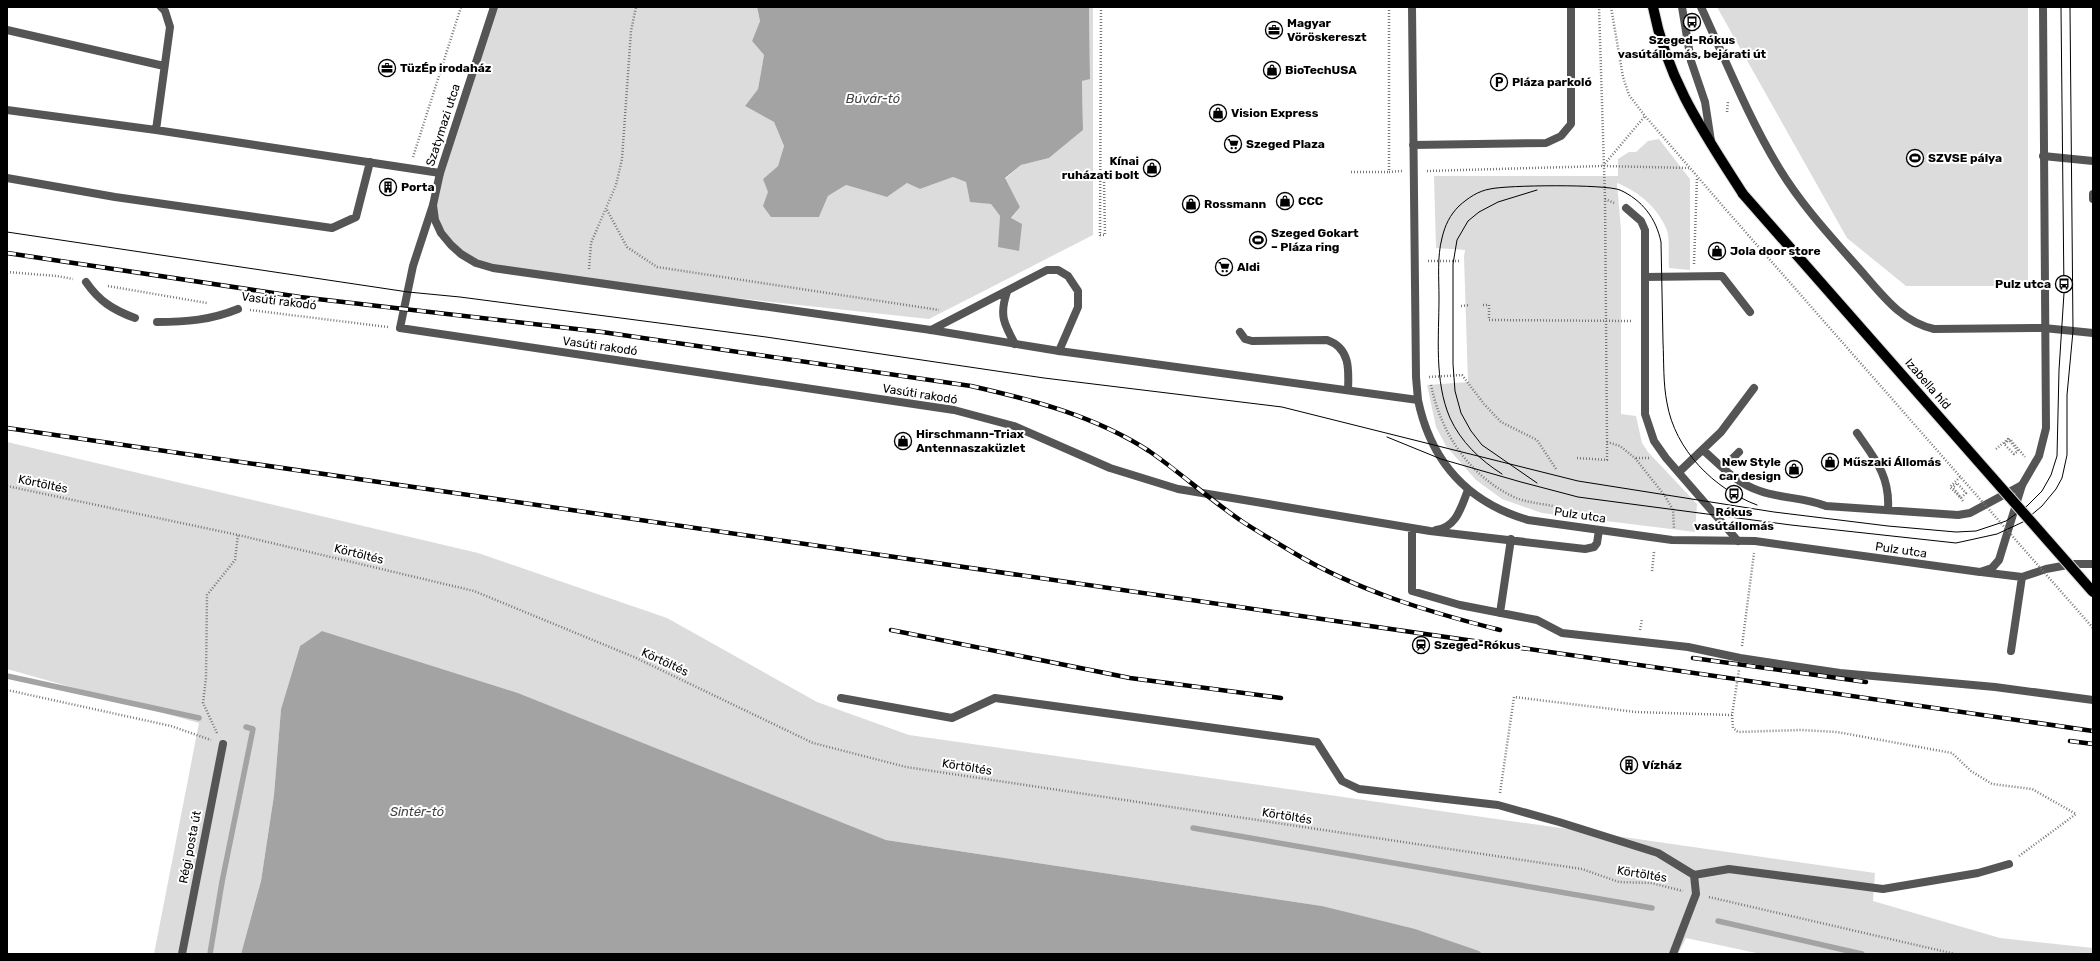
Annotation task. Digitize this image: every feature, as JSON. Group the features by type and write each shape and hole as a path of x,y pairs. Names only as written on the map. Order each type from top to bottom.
{"main road":[{"name":"Izabella híd","path":"1653,7 1660,37 1678,85 1693,116 1743,194 2093,592"}],"street":[{"path":"156,130 170,28 165,11 161,7"},
{"name":"Szatymazi utca","path":"400,328 413,266 433,205 440,173 494,7"},
{"name":"Pulz utca","path":"1412,7 1416,377 1418,400 1424,423 1434,448 1452,474 1468,490 1496,508 1528,520 1672,540 1755,541 2022,577"},
{"path":"1413,146 1546,143 1561,136 1571,124 1571,7"},
{"path":"1682,7 1691,61 1705,102 1711,146"},
{"path":"1701,7 1765,144 1779,169 1817,221 1886,299 1905,317 1924,327 1934,329 2044,328 2093,333"},
{"path":"1980,572 1992,568 1999,560 2022,485 2039,456 2044,438 2046,415 2044,328 2043,7"},
{"path":"7,30 164,66"},
{"path":"7,110 156,130 440,173"},
{"path":"2043,156 2093,161"},
{"path":"7,178 115,197 332,228 356,217 370,162"},
{"path":"2093,194 2093,199"},
{"path":"433,205 435,220 441,233 461,254 476,263 493,268 931,330 1059,351 1418,400"},
{"path":"1626,208 1641,221 1645,230 1645,414 1654,441 1738,541"},
{"path":"931,330 1047,270 1058,270 1068,276 1078,291 1078,307 1059,351"},
{"path":"1645,277 1722,276 1750,312"},
{"path":"86,282 97,298 113,308 135,318"},
{"path":"1007,292 1002,306 1002,316 1005,326 1015,344"},
{"path":"157,322 198,321 219,316 238,309"},
{"name":"Vasúti rakodó","path":"400,328 954,410 1014,426 1110,468 1178,489 1430,531 1589,548 1597,543 1599,530"},
{"path":"1240,332 1245,339 1252,341 1327,340 1336,343 1346,358 1349,370 1348,390"},
{"path":"1679,472 1721,432 1754,388"},
{"path":"1857,433 1881,469 1889,494 1888,509"},
{"path":"1703,450 1723,468 1745,484 1771,494 1809,499 1826,506 1888,509 1958,515 1970,514 2022,485"},
{"path":"1723,468 1739,452"},
{"path":"1430,531 1444,528 1455,520 1468,490"},
{"path":"1412,528 1412,591 1460,605 1537,620 1562,633 1688,648 1740,658 1840,673 1995,687 2093,700"},
{"path":"1500,613 1511,539"},
{"path":"2011,651 2022,577 2046,569 2073,564 2093,564"},
{"path":"840,698 952,718 995,698 1317,742 1342,781 1359,789 1498,805 1559,822 1658,854 1694,875 1729,869 1883,889 1978,873 2009,864"},
{"name":"Régi posta út","path":"182,954 223,744"},
{"path":"1673,954 1696,894 1694,875"}],"path":[{"path":"410,168 461,7"},
{"path":"588,282 591,243 607,210 616,185 622,159 631,31 636,7"},
{"path":"1101,7 1100,235 1105,235 1104,179 1115,179"},
{"path":"1577,458 1606,460 1608,442 1605,199 1599,7"},
{"path":"1611,7 1623,77 1629,95 1645,116 2093,628"},
{"path":"1603,166 1645,116"},
{"path":"1603,166 1690,168"},
{"path":"1351,172 1389,172"},
{"path":"1694,276 1697,176"},
{"path":"607,210 627,247 657,267 941,311 952,319"},
{"path":"1415,260 1460,262"},
{"path":"7,272 57,276 214,305"},
{"path":"1461,306 1470,305"},
{"path":"1483,305 1489,305 1488,320 1645,321"},
{"name":"Vasúti rakodó","path":"238,309 400,328"},
{"path":"1416,377 1462,375 1484,404 1501,422 1537,440 1556,469"},
{"path":"1430,377 1436,407 1445,429 1459,452 1467,461 1491,482 1516,498 1558,507"},
{"path":"1996,449 2008,439 2013,445 2018,451 2014,454 2004,444 2010,439 2019,450"},
{"path":"1608,442 1620,446 1635,458 1665,496 1673,510 1672,540"},
{"path":"1960,477 1950,487 1961,498 1966,494 1957,483 1953,487 1961,496"},
{"name":"Körtöltés","path":"7,486 238,535 474,591 634,657 813,743 906,767 1582,869 1619,882 1651,883 1955,954"},
{"path":"223,744 203,703 206,678 207,595 235,560 238,535"},
{"path":"1755,541 1732,715 1734,728 1738,732 1801,730 1837,732 1952,752 1971,771 1992,784 2032,789 2076,814 2009,864"},
{"path":"1652,571 1654,552 1659,552"},
{"path":"7,690 171,726 223,744"},
{"path":"1498,805 1514,697 1636,712 1732,715"}],"shaded area":[{"path":"494,7 757,7 760,21 752,41 764,55 758,89 745,106 774,122 784,146 778,166 763,179 819,217 828,196 846,185 887,197 907,183 920,189 953,177 966,182 970,201 991,204 1000,216 999,247 1011,219 1020,207 1005,179 1021,165 1049,158 1083,130 1082,81 1090,78 1089,7 1093,7 1093,235 929,319 588,282 493,268 461,254 435,220 440,173"},
{"name":"SZVSE pálya","path":"1717,7 2028,7 2028,286 1906,286 1847,238"},
{"path":"1659,139 1690,179 1690,270 1669,268 1668,234 1663,222 1646,201 1625,186 1617,183 1621,230 1621,414 1636,416 1642,443 1648,452 1697,504 1695,532 1542,513 1502,499 1476,480 1446,446 1436,427 1427,385 1468,382 1465,250 1436,248 1434,176 1618,176 1618,159 1629,152 1636,152 1648,141"},
{"path":"7,442 478,553 667,618 817,702 909,735 1875,873 1873,901 2000,938 2093,948 2093,954 1761,954 1686,938 1678,954 1483,954 1479,951 1322,906 886,840 518,693 322,631 300,646 281,709 274,795 261,881 241,954 154,954 199,723 7,669"}],"water":[{"name":"Búvár-tó","path":"757,7 1089,7 1090,79 1082,81 1083,130 1049,158 1021,165 1005,178 1020,207 1011,218 1022,224 1019,251 998,247 1000,216 991,204 970,202 966,182 953,177 920,189 907,183 887,197 846,185 828,196 819,217 771,217 763,206 768,192 763,179 778,166 784,146 774,122 745,106 758,89 764,55 752,41 760,21"},
{"name":"Sintér-tó","path":"322,631 518,693 886,840 1322,906 1415,929 1479,951 1483,954 241,954 261,881 274,795 281,709 300,646"}],"waterway":[{"path":"7,676 199,718"},
{"path":"210,954 222,882 253,729 246,727"},
{"path":"1193,828 1652,908"},
{"path":"1718,921 1862,954"}],"tram line":[{"path":"7,232 408,292 460,297 766,337 1044,378 1282,407 1578,481 1774,512 1888,526 1956,532 1976,531 2006,521 2027,506 2042,491 2051,475 2057,456 2059,370 2064,293 2061,7"},
{"path":"1387,437 1441,459 1578,497 1791,525 1956,543 1997,534 2023,522 2042,506 2056,489 2062,478 2067,455 2067,395 2073,331 2070,7"},
{"path":"1502,474 1486,463 1465,443 1454,427 1445,404 1439,374 1438,358 1439,260 1440,245 1448,220 1456,209 1466,200 1473,195 1486,190 1535,186 1611,188 1620,190 1635,199 1652,218 1659,233 1661,242 1665,388 1671,420 1678,437 1699,466 1712,478 1726,489 1757,505"},
{"path":"1537,190 1498,202 1479,212 1468,221 1457,240 1453,264 1453,364 1455,391 1461,413 1471,431 1482,445 1537,483"}],"railway":[{"path":"7,253 300,297 602,332 971,386 1017,397 1040,403 1085,419 1128,439 1161,459 1243,522 1294,553 1343,579 1420,608 1500,630"},
{"path":"7,428 2093,731"},
{"path":"891,630 1130,678 1281,698"},
{"path":"1693,658 1866,682"},
{"path":"2070,741 2093,744"}],"place":[{"name":"Szeged-Rókus vasútállomás, bejárati út","path":"1692,22"},
{"name":"Magyar Vöröskereszt","path":"1274,30"},
{"name":"TüzÉp irodaház","path":"387,68"},
{"name":"BioTechUSA","path":"1272,70"},
{"name":"Pláza parkoló","path":"1499,82"},
{"name":"Vision Express","path":"1218,113"},
{"name":"Szeged Plaza","path":"1233,144"},
{"name":"SZVSE pálya","path":"1915,158"},
{"name":"Kínai ruházati bolt","path":"1152,168"},
{"name":"Porta","path":"388,187"},
{"name":"CCC","path":"1285,201"},
{"name":"Rossmann","path":"1191,204"},
{"name":"Szeged Gokart – Pláza ring","path":"1258,240"},
{"name":"Jola door store","path":"1717,251"},
{"name":"Aldi","path":"1224,267"},
{"name":"Pulz utca","path":"2064,284"},
{"name":"Hirschmann-Triax Antennaszaküzlet","path":"903,441"},
{"name":"Műszaki Állomás","path":"1830,462"},
{"name":"New Style car design","path":"1794,469"},
{"name":"Rókus vasútállomás","path":"1734,494"},
{"name":"Szeged-Rókus","path":"1421,645"},
{"name":"Vízház","path":"1629,765"}]}
